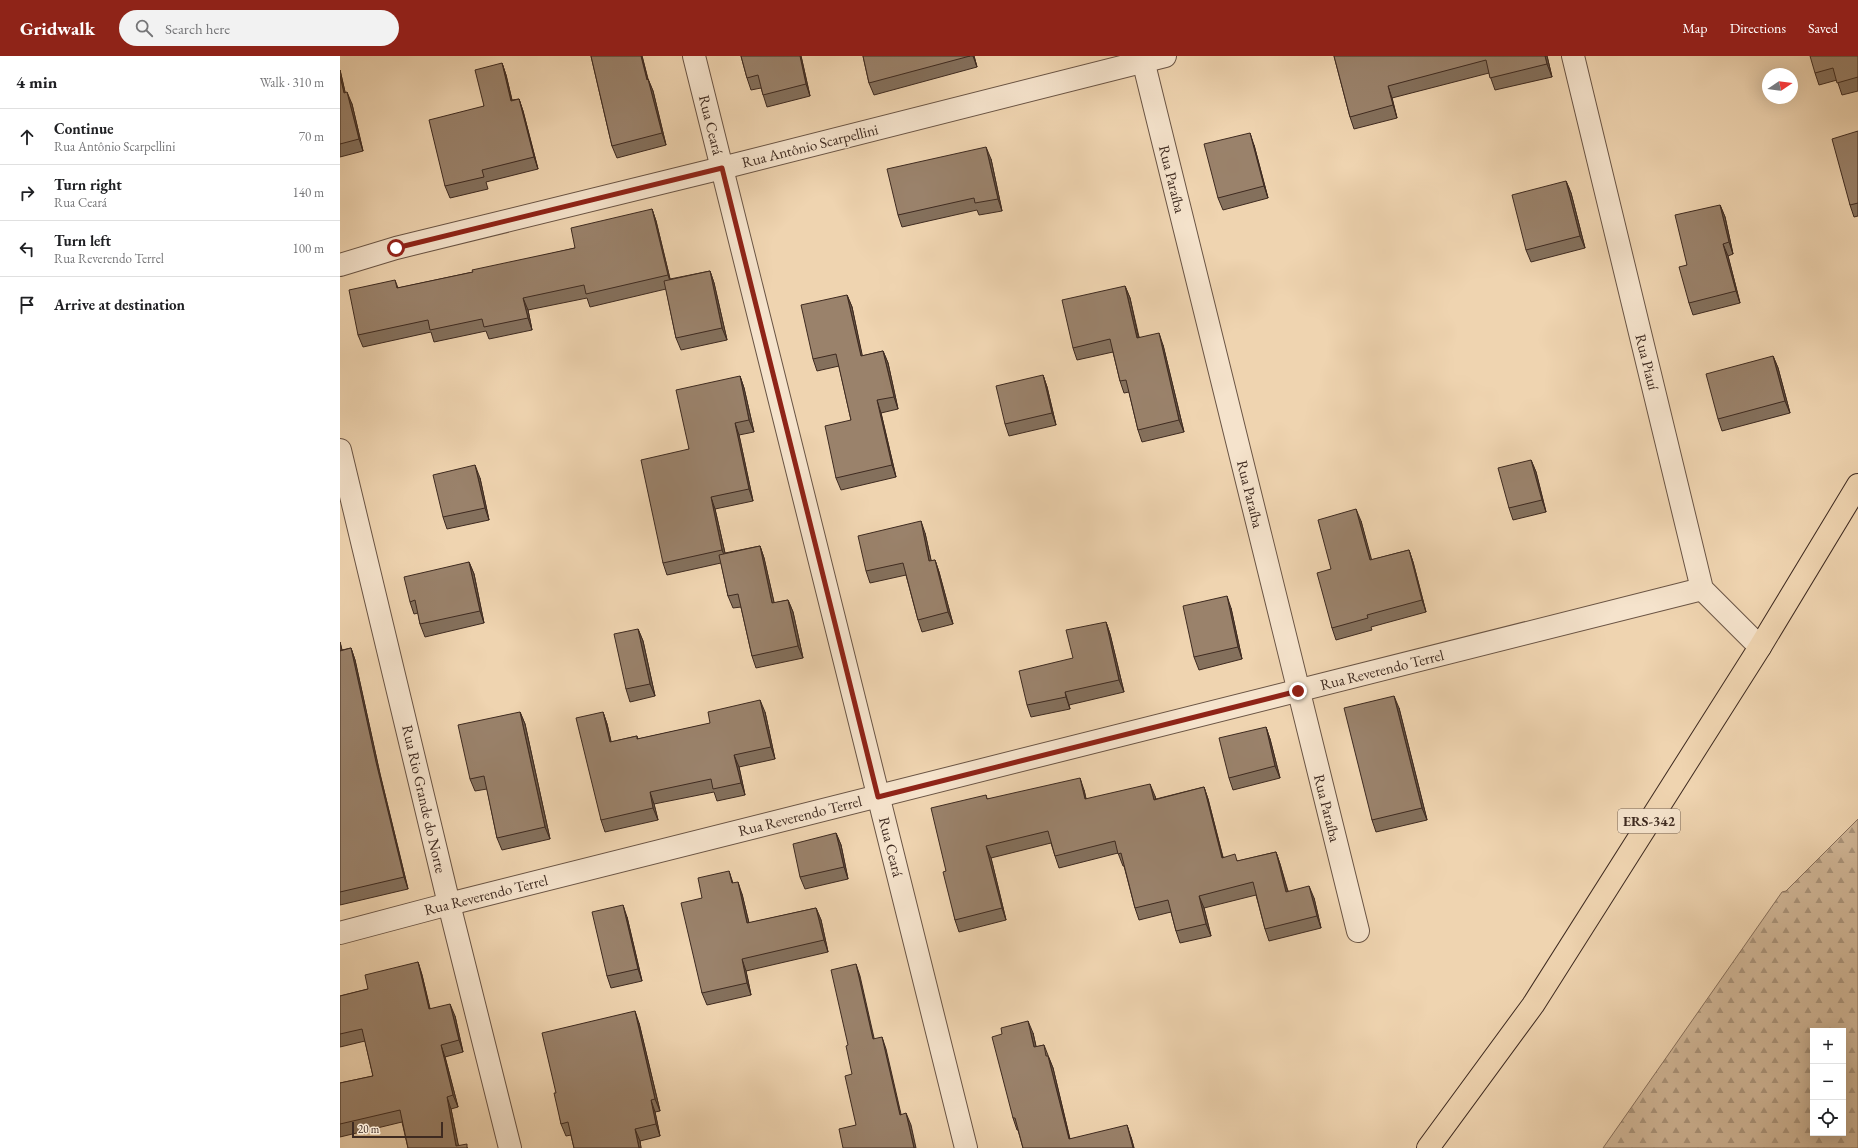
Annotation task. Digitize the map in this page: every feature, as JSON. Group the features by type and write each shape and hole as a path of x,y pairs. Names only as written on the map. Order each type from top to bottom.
{"main road":[{"name":"ERS-342","path":"1428,1148 1533,1005 1760,646 1858,485"}],"street":[{"name":"Rua Ceará","path":"694,56 966,1148"},
{"name":"Rua Antônio Scarpellini","path":"340,265 396,248 722,168 1143,59 1165,56"},
{"name":"Rua Piauí","path":"1573,56 1702,589"},
{"name":"Rua Paraíba","path":"1143,59 1358,931"},
{"name":"Rua Rio Grande do Norte","path":"340,450 449,904 510,1148"},
{"path":"1702,589 1760,646"},
{"name":"Rua Reverendo Terrel","path":"340,933 449,904 1702,589"}],"green space":[{"path":"1858,819 1858,1148 1603,1148 1782,892 1786,891"}],"building":[{"path":"591,56 641,56 662,133 612,146"},
{"path":"741,56 800,56 806,84 763,95 758,75 747,78"},
{"path":"863,56 970,56 869,83"},
{"path":"1334,56 1545,56 1547,64 1490,78 1486,60 1388,86 1393,105 1350,117"},
{"path":"1810,56 1858,56 1858,77 1837,83 1833,68 1815,73"},
{"path":"502,63 511,101 519,99 534,157 482,170 484,177 445,186 429,120 484,106 475,70"},
{"path":"340,76 344,93 347,92 359,139 340,144"},
{"path":"1858,131 1858,203 1850,205 1832,139"},
{"path":"1250,133 1264,186 1218,198 1204,144"},
{"path":"986,147 998,199 975,203 974,198 898,215 887,169"},
{"path":"1566,181 1580,236 1526,250 1512,195"},
{"path":"1720,205 1729,242 1723,244 1736,291 1689,303 1679,267 1687,265 1675,215"},
{"path":"652,209 668,275 586,294 584,285 523,298 528,318 484,327 482,319 430,330 428,320 358,335 349,290 395,280 397,288 575,248 571,228"},
{"path":"710,271 722,328 676,338 664,281"},
{"path":"1125,286 1137,338 1159,333 1179,420 1138,430 1126,380 1120,381 1110,339 1073,348 1062,300"},
{"path":"847,295 861,356 883,351 894,397 877,400 892,465 836,478 825,426 851,420 836,354 813,359 801,305"},
{"path":"1773,356 1785,401 1718,419 1706,374"},
{"path":"1043,375 1052,413 1005,424 996,386"},
{"path":"740,376 749,420 735,423 749,489 711,497 722,550 663,563 641,460 689,449 676,390"},
{"path":"1531,460 1542,500 1509,508 1498,468"},
{"path":"475,465 485,508 443,517 433,475"},
{"path":"1356,509 1370,560 1409,550 1422,600 1367,615 1368,618 1332,628 1317,573 1331,569 1318,520"},
{"path":"921,521 929,561 935,560 948,612 918,620 903,563 866,571 858,536"},
{"path":"760,546 772,603 788,600 798,646 752,656 738,594 728,596 719,555"},
{"path":"469,562 480,611 420,624 415,600 410,602 404,577"},
{"path":"1227,596 1238,647 1194,657 1183,606"},
{"path":"1106,622 1119,680 1065,692 1066,697 1027,705 1019,671 1073,658 1066,630"},
{"path":"638,629 650,684 626,689 614,634"},
{"path":"351,648 376,762 404,877 340,892 340,651"},
{"path":"1394,696 1422,808 1372,820 1344,708"},
{"path":"760,700 771,747 734,755 741,783 713,789 711,779 650,792 653,808 601,820 576,718 603,712 610,742 637,736 637,739 710,723 708,712"},
{"path":"520,712 545,827 497,838 484,776 470,779 458,725"},
{"path":"1266,727 1275,766 1229,778 1219,738"},
{"path":"1080,778 1085,799 1150,784 1154,800 1204,787 1222,858 1235,854 1237,861 1276,852 1286,892 1309,886 1317,916 1265,929 1253,882 1199,896 1206,924 1176,931 1168,900 1135,908 1121,853 1118,854 1115,841 1055,856 1048,831 986,846 1002,908 955,920 943,872 946,871 931,808 986,795 987,799"},
{"path":"836,833 844,867 800,877 793,844"},
{"path":"729,871 732,883 738,882 747,923 816,908 824,940 742,959 747,983 702,993 681,903 702,898 698,878"},
{"path":"623,905 638,969 607,976 592,912"},
{"path":"418,962 429,1009 450,1004 459,1040 441,1045 453,1095 447,1097 456,1146 467,1144 467,1148 408,1148 400,1110 340,1124 340,1083 373,1076 362,1029 340,1034 340,996 368,989 365,975"},
{"path":"856,964 873,1039 882,1037 900,1115 906,1113 914,1148 843,1148 839,1129 856,1125 845,1076 852,1074 846,1046 848,1045 831,970"},
{"path":"635,1011 655,1099 651,1100 656,1124 635,1129 639,1148 574,1148 568,1122 561,1124 554,1093 556,1093 542,1033"},
{"path":"1028,1021 1034,1047 1044,1045 1046,1056 1048,1056 1069,1139 1127,1125 1133,1148 1023,1148 1015,1118 1013,1118 992,1037 1002,1034 1001,1028"}],"route":[{"path":"396,248 722,168 878,797 1298,691"}]}
